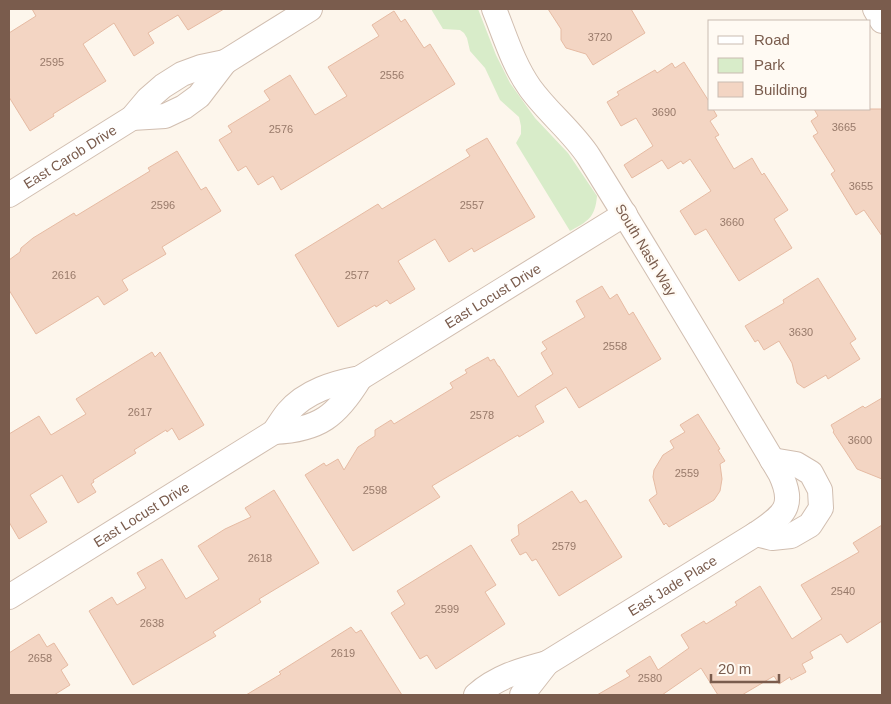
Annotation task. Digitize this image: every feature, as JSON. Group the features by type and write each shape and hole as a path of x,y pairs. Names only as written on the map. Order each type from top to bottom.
{"street":[{"name":"East Carob Drive","path":"9,195 132,118 163,86 200,67 225,62 310,9"},
{"name":"South Nash Way","path":"494,9 508,48 529,87 549,112 584,149 625,214 772,460 786,486 788,499"},
{"path":"875,9 882,21"},
{"name":"East Locust Drive","path":"9,596 274,432 288,412 300,401 337,382 360,378 625,214"},
{"path":"756,534 772,538 792,536 810,526 821,508 820,490 811,473 796,464 772,460"},
{"name":"East Jade Place","path":"476,695 501,678 520,670 547,663 756,534 783,513 788,499"},
{"name":"East Jade Place","path":"522,695 547,663"}],"green space":[{"path":"431,9 478,9 496,55 510,83 535,118 568,153 597,196 592,214 586,221 570,231 516,143 521,134 519,117 500,100 485,68 470,51 464,33 460,30 443,29"}],"building":[{"path":"32,9 224,9 188,30 178,15 148,33 154,43 134,56 114,23 83,44 106,81 53,114 54,116 30,131 9,97 9,33 36,16"},
{"path":"548,9 631,9 645,33 593,65 586,54 566,48 561,40 561,29"},
{"path":"394,11 401,22 405,19 424,48 430,44 455,84 281,190 273,176 258,185 246,166 238,171 219,140 232,132 228,126 270,100 264,91 290,75 315,115 347,96 328,67 379,36 372,25"},
{"path":"684,62 708,100 708,110 714,110 717,116 710,121 719,135 715,137 734,169 752,158 788,210 774,219 792,248 739,281 706,229 695,235 680,211 711,191 690,159 683,164 681,161 668,169 662,160 632,178 624,165 653,146 636,118 621,126 607,102 619,95 617,92 655,70 657,73 672,63 675,68"},
{"path":"882,109 882,236 864,210 856,215 831,174 835,171 813,136 818,133 811,121 818,116 815,110"},
{"path":"487,138 535,217 474,252 472,248 449,262 435,239 398,261 415,289 390,304 387,300 376,307 375,305 338,327 295,255 378,204 382,209 470,156 466,150"},
{"path":"177,151 201,190 206,187 221,211 162,247 166,254 122,280 128,290 104,305 98,296 36,334 9,290 9,260 20,252 21,248 33,238 74,213 76,216 150,171 148,168"},
{"path":"818,278 856,339 850,343 860,359 828,379 826,375 804,388 797,383 792,363 779,341 764,350 758,340 755,342 745,326 784,303 783,300"},
{"path":"602,286 610,299 617,294 629,315 633,312 661,359 579,408 566,387 535,406 544,422 519,437 518,435 432,486 440,497 353,551 305,475 324,463 326,466 338,459 344,470 358,447 375,436 375,430 391,420 394,424 453,388 450,383 467,373 465,370 488,357 490,361 494,359 518,397 553,374 541,353 547,349 542,342 585,317 576,301"},
{"path":"152,352 155,357 160,352 204,425 179,440 172,428 167,432 166,430 134,450 136,453 93,480 94,482 91,484 96,492 78,503 62,475 30,495 47,522 19,539 9,522 9,434 39,416 51,435 86,414 76,399"},
{"path":"882,398 882,479 857,469 833,432 831,425 863,406 865,408"},
{"path":"698,414 720,449 718,450 725,461 720,464 722,479 720,491 714,500 669,527 666,523 664,525 649,500 657,494 653,477 654,470 663,455 674,448 670,441 685,432 680,425"},
{"path":"274,490 319,563 259,599 261,602 213,632 216,636 133,685 89,611 112,597 117,605 146,588 137,573 162,559 186,599 219,579 198,546 225,529 251,517 245,508"},
{"path":"572,491 580,503 586,500 622,557 559,596 536,559 532,561 526,552 520,555 511,540 519,535 518,525"},
{"path":"882,525 882,621 847,643 841,634 810,652 813,658 802,664 806,672 791,680 790,677 779,684 774,676 742,695 718,695 701,668 662,695 597,695 630,676 626,671 650,656 658,670 689,648 681,635 704,621 706,624 737,605 735,602 760,586 792,639 822,619 801,585 859,552 853,543"},
{"path":"471,545 496,585 485,592 505,624 436,669 427,655 420,659 391,613 405,604 397,591"},
{"path":"351,627 356,633 361,630 402,695 246,695 281,674 279,672"},
{"path":"39,634 47,647 54,643 68,665 61,670 70,685 54,695 9,695 9,653"}]}
